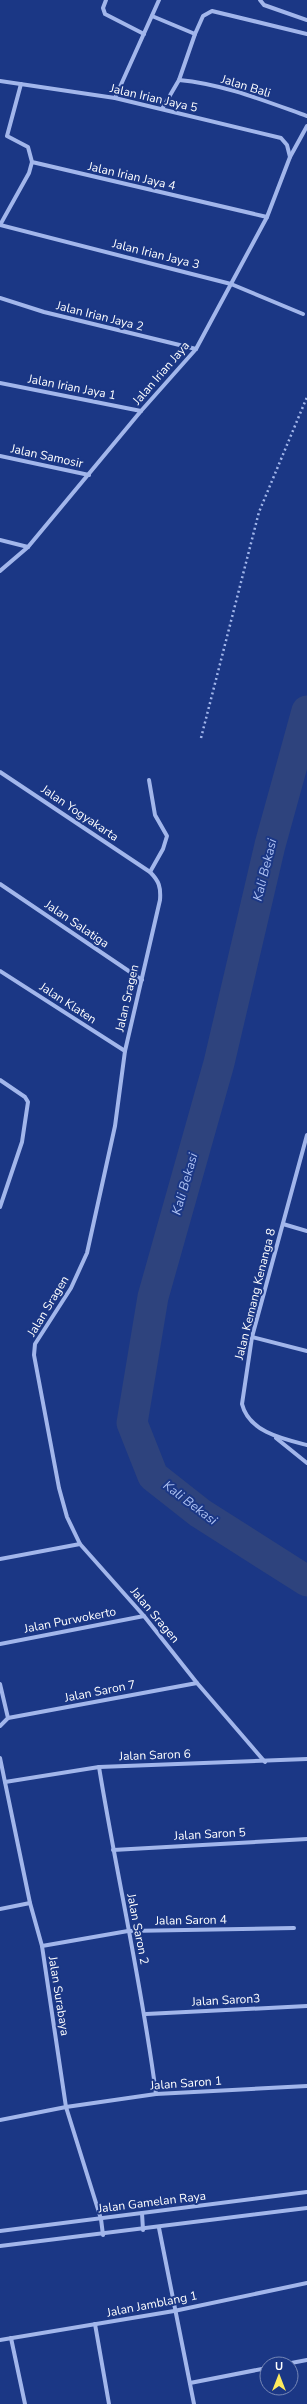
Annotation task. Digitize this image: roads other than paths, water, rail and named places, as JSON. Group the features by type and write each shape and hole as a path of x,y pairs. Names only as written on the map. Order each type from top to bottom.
{"street":[{"path":"106,0 103,8 105,14 144,34"},
{"path":"115,98 159,0"},
{"path":"260,0 264,5 307,20"},
{"path":"162,109 179,80 203,16 212,11 307,34"},
{"path":"152,16 195,34"},
{"name":"Jalan Irian Jaya 5","path":"0,80 115,98 281,138 287,145 290,157"},
{"name":"Jalan Bali","path":"179,80 198,82 239,92 307,116"},
{"path":"0,225 29,173 32,162 28,147 6,136 21,84"},
{"name":"Jalan Irian Jaya","path":"0,571 28,547 141,411 196,349 267,217 290,157 307,126"},
{"name":"Jalan Irian Jaya 4","path":"32,162 267,217"},
{"name":"Jalan Irian Jaya 3","path":"0,225 231,284 303,314"},
{"name":"Jalan Irian Jaya 2","path":"0,298 44,312 196,349"},
{"name":"Jalan Irian Jaya 1","path":"0,383 141,411"},
{"name":"Jalan Samosir","path":"0,456 89,475"},
{"path":"0,540 28,547"},
{"name":"Jalan Yogyakarta","path":"0,772 150,872"},
{"path":"149,780 155,815 167,836 164,849 150,872"},
{"name":"Jalan Sragen","path":"150,872 159,880 160,900 125,1051 115,1126 87,1252 71,1288 35,1344 34,1356 59,1488 67,1517 80,1544 144,1616 197,1683 265,1762"},
{"name":"Jalan Salatiga","path":"0,884 142,980"},
{"name":"Jalan Klaten","path":"0,971 125,1051"},
{"path":"0,1080 25,1097 28,1102 22,1142 0,1206"},
{"name":"Jalan Kemang Kenanga 8","path":"307,1135 252,1337 242,1404 245,1414 274,1436 307,1445"},
{"path":"283,1224 307,1231"},
{"path":"252,1337 307,1351"},
{"path":"274,1436 307,1463"},
{"path":"0,1560 80,1544"},
{"name":"Jalan Purwokerto","path":"0,1644 144,1616"},
{"name":"Jalan Saron 7","path":"8,1718 197,1683"},
{"path":"0,1684 8,1718 0,1726"},
{"name":"Jalan Surabaya","path":"0,1758 30,1903 42,1946 66,2107 101,2219 103,2235"},
{"name":"Jalan Saron 6","path":"5,1782 99,1767 265,1762 307,1759"},
{"name":"Jalan Saron 2","path":"99,1767 128,1931 146,2014 156,2094"},
{"name":"Jalan Saron 5","path":"114,1850 307,1839"},
{"path":"0,1909 30,1903"},
{"name":"Jalan Saron 4","path":"42,1946 128,1931 294,1928"},
{"name":"Jalan Saron3","path":"146,2014 307,2006"},
{"name":"Jalan Saron 1","path":"0,2120 66,2107 156,2094 307,2086"},
{"name":"Jalan Gamelan Raya","path":"0,2232 307,2192"},
{"path":"0,2246 103,2235 307,2208"},
{"path":"142,2214 143,2230"},
{"path":"159,2228 174,2310 194,2404"},
{"name":"Jalan Jamblang 1","path":"0,2340 174,2310 307,2283"},
{"path":"95,2324 109,2404"},
{"path":"11,2338 25,2404"},
{"path":"190,2383 259,2370"}],"waterway":[{"name":"Kali Bekasi","path":"307,711 270,845 219,1063 153,1297 132,1423 153,1476 200,1513 307,1581"}]}
